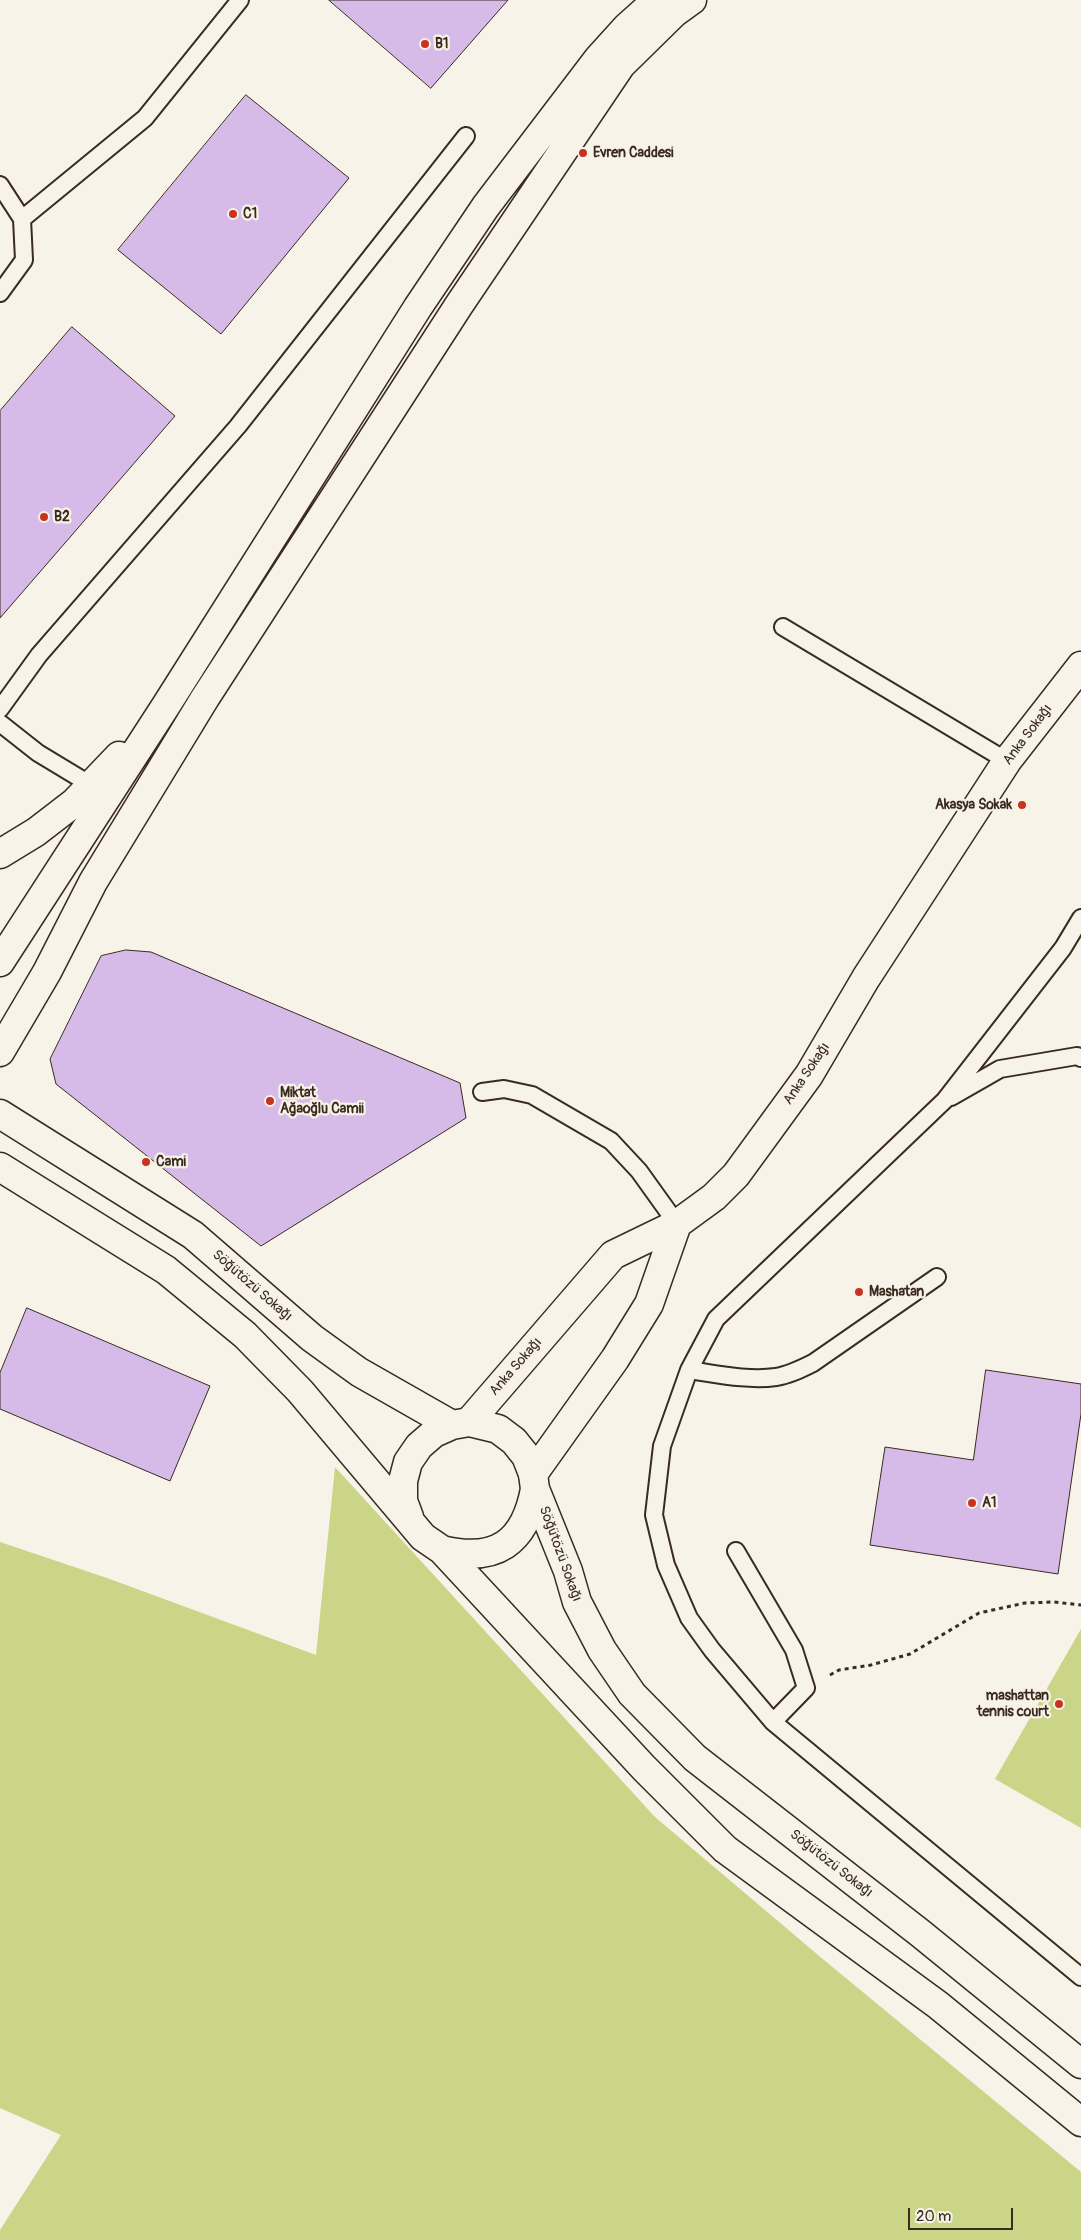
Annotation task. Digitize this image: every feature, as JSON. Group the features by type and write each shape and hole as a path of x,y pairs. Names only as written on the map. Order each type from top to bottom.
{"street":[{"path":"0,962 167,704 418,307 486,206 598,58 627,27 657,0"},
{"path":"0,1052 47,972 93,882 205,698 465,297 621,65 674,13 692,0"},
{"name":"Anka Sokağı","path":"461,1423 613,1255 677,1224 714,1197 736,1175 810,1075 866,978 1008,761 1081,666"},
{"path":"0,854 36,832 75,802 167,704"},
{"name":"Söğütözü Sokağı","path":"0,1114 193,1235 312,1338 359,1372 461,1423 498,1429 514,1440 526,1456 568,1571 577,1602 602,1650 632,1694 695,1758 920,1933 1081,2064"},
{"path":"0,1167 166,1270 245,1335 300,1391 410,1519 423,1537 442,1550 644,1768 725,1849 938,2005 1081,2122"},
{"path":"442,1550 464,1555 485,1553 505,1544 521,1530 532,1510 534,1481 649,1304 677,1224"},
{"path":"410,1519 403,1501 403,1481 408,1462 419,1446 434,1433 461,1423"}],"lane":[{"path":"22,219 145,118 240,0"},
{"path":"0,709 39,655 238,426 466,136"},
{"path":"0,185 22,219 24,260 0,293"},
{"path":"782,626 1008,761"},
{"path":"0,723 38,753 91,786"},
{"path":"1081,918 1063,948 945,1100 716,1319 689,1370 662,1446 654,1515 666,1565 689,1618 712,1650 773,1722 1081,1978"},
{"path":"945,1100 1000,1069 1077,1056 1081,1058"},
{"path":"482,1092 504,1089 532,1095 612,1141 639,1170 677,1224"},
{"path":"689,1370 756,1378 776,1377 794,1372 813,1363 937,1277"},
{"path":"736,1551 794,1650 806,1688 773,1722"}],"path":[{"path":"806,1688 839,1670 871,1666 910,1654 979,1613 1025,1603 1054,1602 1081,1605"}],"green space":[{"path":"335,1467 655,1817 824,1960 1081,2172 1081,2240 0,2240 0,2230 61,2135 0,2108 0,1542 107,1578 316,1655"},
{"name":"mashattan tennis court","path":"1081,1629 1081,1828 995,1779"}],"building":[{"name":"B1","path":"329,0 508,0 431,88"},
{"name":"C1","path":"246,95 349,178 221,334 118,250"},
{"name":"B2","path":"72,327 175,416 0,618 0,411"},
{"name":"Miktat Ağaoğlu Camii","path":"126,950 151,952 460,1083 466,1118 261,1246 56,1084 50,1059 101,956"},
{"path":"27,1308 210,1386 170,1481 0,1409 0,1373"},
{"name":"A1","path":"986,1370 1081,1384 1081,1414 1058,1574 870,1545 885,1447 973,1460"}],"place":[{"name":"B1","path":"425,44"},
{"name":"Evren Caddesi","path":"583,153"},
{"name":"C1","path":"233,214"},
{"name":"B2","path":"44,517"},
{"name":"Akasya Sokak","path":"1022,805"},
{"name":"Miktat Ağaoğlu Camii","path":"270,1101"},
{"name":"Cami","path":"146,1162"},
{"name":"Mashatan","path":"859,1292"},
{"name":"A1","path":"972,1503"},
{"name":"mashattan tennis court","path":"1059,1704"}]}
